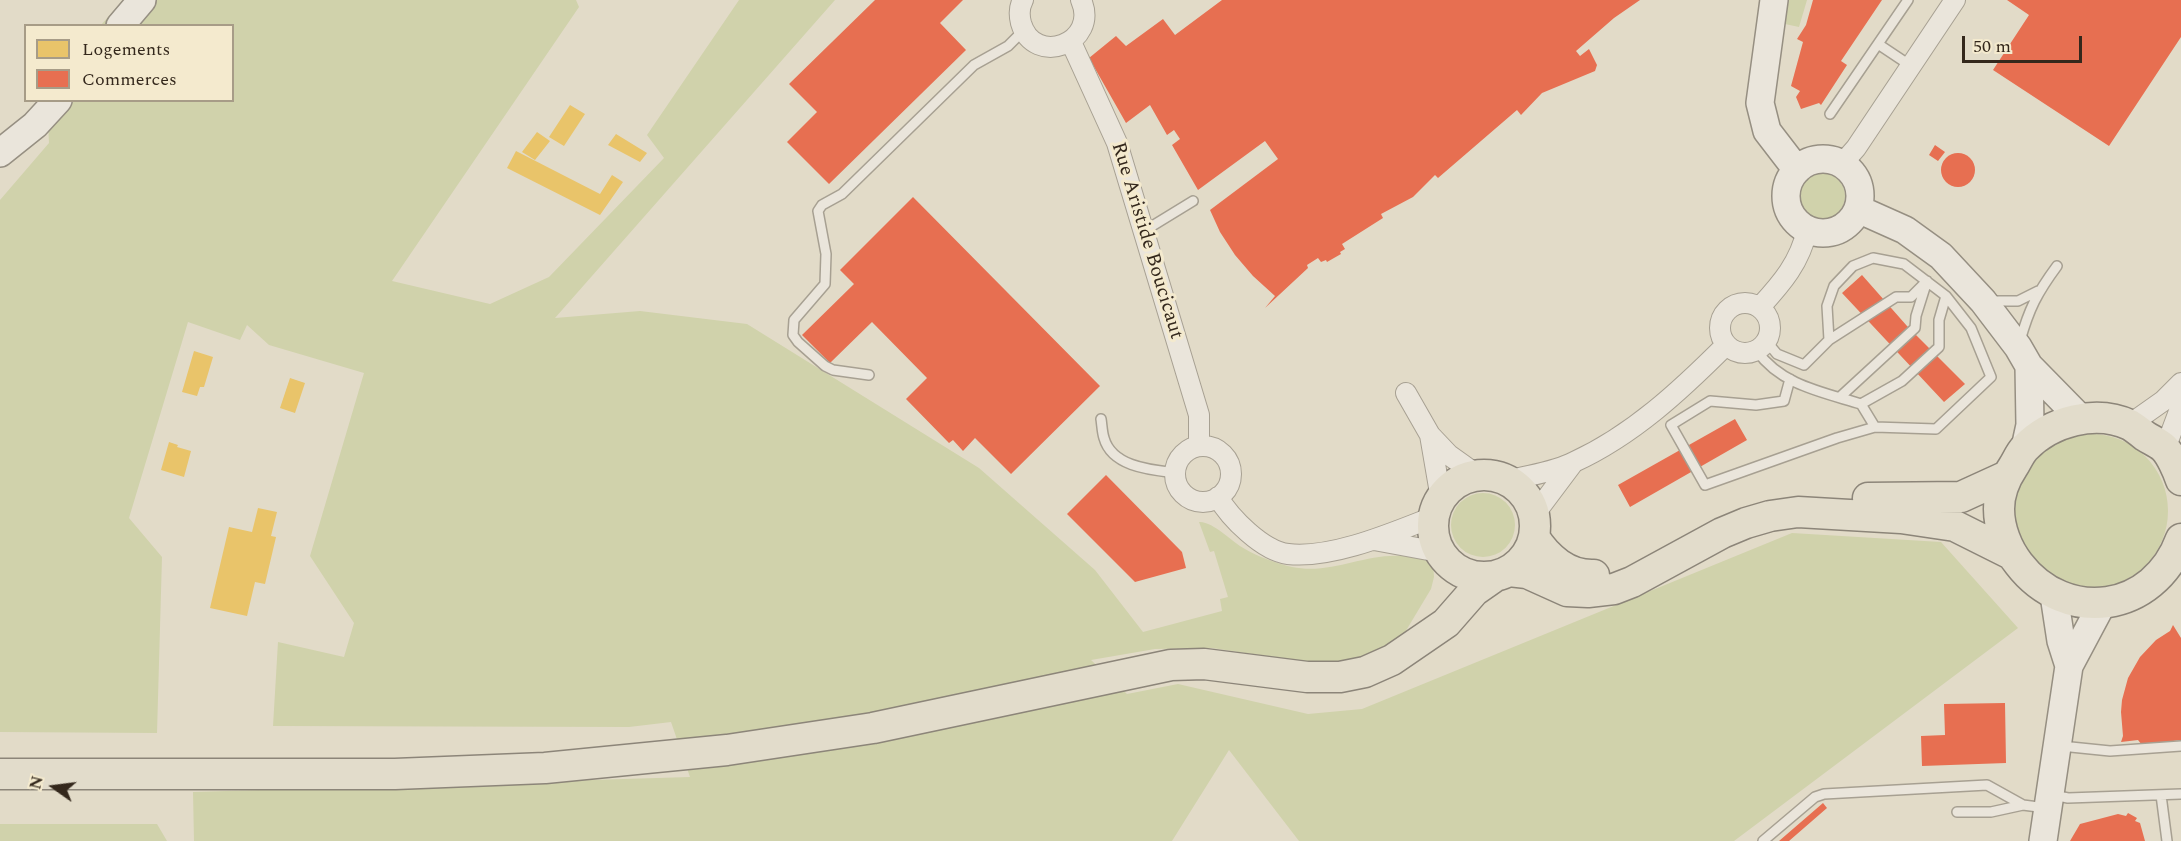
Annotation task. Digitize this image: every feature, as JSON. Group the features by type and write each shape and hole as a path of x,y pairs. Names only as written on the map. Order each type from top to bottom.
{"main road":[{"path":"2179,548 2159,576 2133,595 2102,604 2085,604 2054,595 2031,580 2011,554 2003,533 1999,510 2001,493 2007,476 2025,448 2050,429 2080,419 2098,418 2129,425 2165,449 2181,480"},
{"path":"1420,640 1439,610 1449,585 1445,560 1433,536 1437,508 1450,487 1463,479 1478,475 1493,476 1508,481 1520,489 1529,501 1534,526 1543,551 1565,569 1591,576 1627,567 1738,508 1765,500 1799,496 1961,497 2007,476"},
{"path":"1445,560 1472,576 1527,573 1567,591 1588,592 1614,589 1632,582 1722,533 1770,516 1798,512 1901,518 1955,526 2011,554"},
{"path":"0,774 395,774 545,768 728,750 873,728 1171,665 1204,664 1307,677 1340,677 1365,672 1392,660 1446,622 1474,591 1526,557 1534,526"}],"street":[{"path":"122,24 142,0"},
{"path":"1023,0 1019,18 1023,31 1032,41 1045,47 1058,47 1071,42 1085,20 1081,0"},
{"path":"1774,0 1760,104 1767,131 1797,170"},
{"path":"1842,164 1856,148 1955,0"},
{"name":"Rue Aristide Boucicaut","path":"1071,42 1117,143 1198,415 1199,446"},
{"path":"0,153 35,125 56,102"},
{"path":"1819,159 1842,164 1852,173 1858,184 1860,197 1858,209 1852,220 1837,231 1819,234 1807,230 1790,214 1786,203 1786,191 1790,180 1797,170 1819,159"},
{"path":"1858,209 1905,230 1941,256 1983,301 2023,356 2080,419"},
{"path":"1760,307 1780,285 1803,250 1807,230"},
{"path":"1747,302 1760,307 1766,313 1770,327 1762,346 1740,353 1726,345 1720,331 1722,316 1727,310 1747,302"},
{"path":"1508,481 1573,463 1635,426 1683,388 1726,345"},
{"path":"2023,356 2030,425 2025,448"},
{"path":"2129,425 2163,401 2181,383"},
{"path":"1406,393 1430,435 1449,454 1478,475"},
{"path":"2165,449 2181,406"},
{"path":"1218,497 1224,507 1253,538 1285,554 1316,555 1374,540 1437,508 1430,435"},
{"path":"1199,446 1216,449 1229,463 1231,478 1229,486 1218,497 1210,501 1192,499 1180,489 1176,472 1183,456 1199,446"},
{"path":"1534,526 1573,463"},
{"path":"1374,540 1445,560"},
{"path":"2054,595 2061,641 2069,666"},
{"path":"2043,841 2040,803 2058,746 2069,666 2102,604"}],"lane":[{"path":"1830,114 1908,0"},
{"path":"869,375 833,370 825,366 793,335 794,320 825,284 826,254 818,211 822,205 842,194 974,65 1008,46 1023,31"},
{"path":"1878,44 1911,66"},
{"path":"1144,231 1193,201"},
{"path":"1790,379 1784,401 1756,405 1710,400 1671,426 1704,485 1875,427 1936,429 1991,377 1971,328 1946,296 1904,264 1873,258 1853,266 1834,286 1827,306 1829,340"},
{"path":"2023,356 2027,317 2038,291 2057,266"},
{"path":"1762,346 1804,365 1829,340 1896,297 1911,297 1927,281"},
{"path":"1840,397 1915,328 1916,316 1927,281"},
{"path":"1983,301 2018,301 2038,291"},
{"path":"1861,404 1902,381 1939,347 1940,320 1946,296"},
{"path":"1762,346 1767,365 1798,385 1861,404 1875,427"},
{"path":"1101,419 1104,440 1113,454 1130,464 1150,470 1176,472"},
{"path":"2058,746 2110,751 2181,746"},
{"path":"1763,841 1815,797 1824,794 1987,784 2040,803"},
{"path":"1957,812 1991,812 2068,798 2181,794"},
{"path":"2161,795 2167,841"}],"green space":[{"path":"123,0 576,0 579,7 392,281 490,304 549,277 664,158 647,135 739,0 835,0 555,318 640,311 747,324 979,468 1095,570 1143,632 1222,611 1220,599 1228,597 1214,551 1210,552 1199,522 1210,525 1256,555 1292,567 1327,568 1377,557 1395,556 1413,557 1433,563 1434,577 1431,589 1404,634 1384,651 1353,662 1306,664 1212,648 1155,649 1091,660 1127,694 1178,684 1308,714 1362,709 1792,533 1941,542 2018,628 1734,841 1299,841 1229,750 1172,841 194,841 193,792 690,777 671,722 629,727 273,726 278,642 344,657 354,623 310,556 364,373 269,345 247,325 240,340 188,322 129,518 162,557 157,733 0,732 0,200 49,143 47,102 234,102 234,24 102,24"},
{"path":"1786,0 1807,0 1799,27 1785,24"},
{"path":"1822,173 1838,180 1845,196 1838,212 1822,219 1806,212 1799,196 1806,180"},
{"path":"2091,434 2106,435 2121,440 2146,456 2162,481 2167,496 2167,526 2162,541 2146,566 2121,582 2106,587 2091,588 2076,587 2061,582 2036,566 2020,541 2015,526 2014,511 2015,496 2020,481 2036,456 2061,440 2076,435"},
{"path":"1483,493 1495,495 1506,502 1513,513 1515,525 1513,537 1506,548 1495,555 1483,557 1471,555 1460,548 1453,537 1451,525 1453,513 1460,502 1471,495"},
{"path":"0,824 157,824 167,841 0,841"}],"building: Logements":[{"path":"570,105 585,114 564,146 549,137"},
{"path":"537,132 550,141 535,160 522,152"},
{"path":"616,134 647,153 640,162 608,145"},
{"path":"516,151 600,194 612,175 623,182 600,215 507,168"},
{"path":"194,351 213,357 204,387 200,387 197,396 182,392"},
{"path":"290,378 305,383 295,413 280,408"},
{"path":"169,442 191,451 184,477 161,470"},
{"path":"258,508 277,512 271,536 276,537 265,584 255,582 247,616 210,608 229,527 252,532"}],"building: Commerces":[{"path":"875,0 963,0 940,23 966,50 829,184 787,142 817,112 789,84"},
{"path":"1222,0 1640,0 1614,18 1576,51 1580,56 1589,49 1597,65 1595,71 1542,93 1521,115 1517,110 1438,178 1435,175 1413,197 1381,214 1383,218 1342,244 1345,249 1340,252 1341,254 1327,262 1326,260 1321,262 1318,258 1307,265 1308,268 1265,308 1275,296 1235,255 1220,232 1210,210 1278,159 1265,141 1198,190 1172,145 1180,139 1174,130 1167,135 1150,105 1126,123 1089,58 1116,36 1126,46 1163,19 1175,35"},
{"path":"1813,0 1882,0 1841,61 1847,65 1821,105 1819,103 1801,109 1796,97 1800,91 1791,86 1803,42 1797,39 1806,25"},
{"path":"2007,0 2181,0 2181,37 2109,146 1993,70 2029,15"},
{"path":"1935,145 1945,152 1938,161 1929,155"},
{"path":"1958,153 1970,158 1975,170 1970,182 1958,187 1946,182 1941,170 1946,158"},
{"path":"913,197 1100,386 1011,474 975,438 963,451 953,440 949,443 906,399 927,378 872,322 830,363 802,335 854,284 840,270"},
{"path":"1862,275 1907,326 1965,384 1944,402 1842,293"},
{"path":"1735,419 1747,440 1630,507 1618,485"},
{"path":"1106,475 1182,552 1186,568 1135,582 1067,514"},
{"path":"2173,625 2181,638 2181,740 2142,745 2138,740 2121,742 2123,736 2122,700 2128,678 2140,657 2156,640 2170,631"},
{"path":"2005,703 2006,763 1922,766 1921,736 1945,735 1944,704"},
{"path":"1823,803 1827,808 1789,841 1779,841"},
{"path":"2128,813 2137,818 2135,821 2140,823 2145,841 2070,841 2080,824 2118,814 2126,816"}]}
